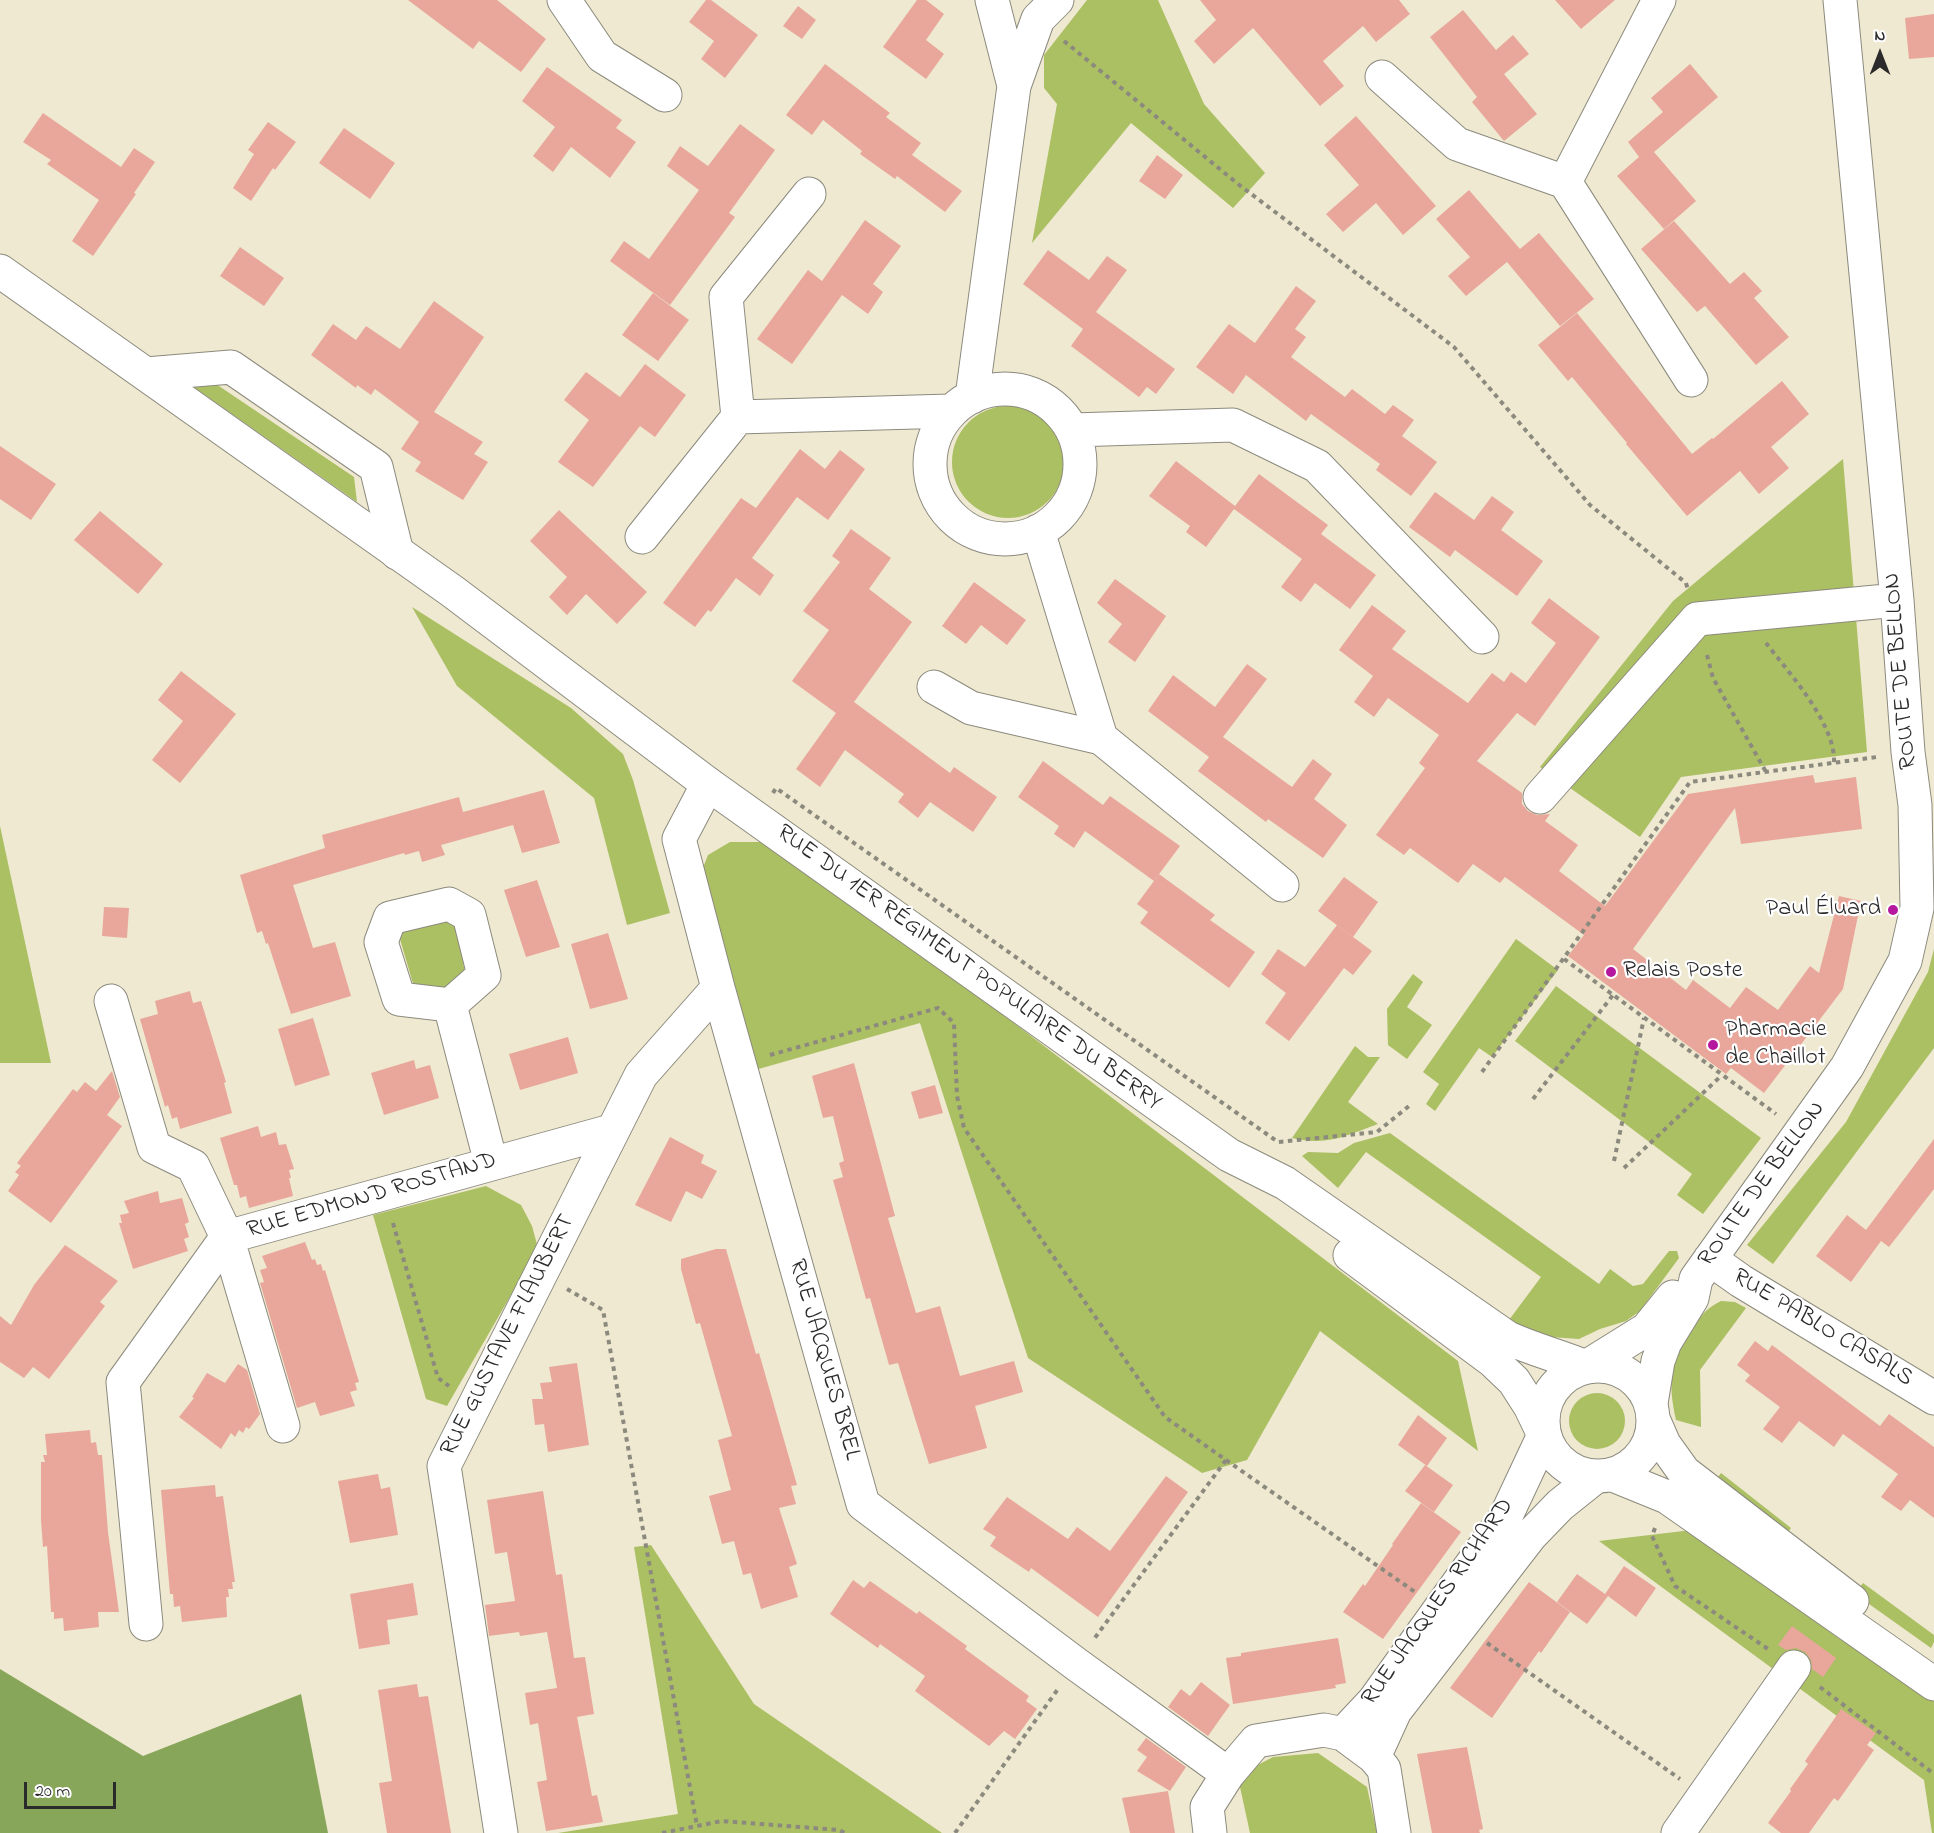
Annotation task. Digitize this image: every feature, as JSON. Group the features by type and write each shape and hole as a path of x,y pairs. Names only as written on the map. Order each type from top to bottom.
{"street":[{"path":"564,0 602,56 665,95"},
{"path":"992,0 1014,86"},
{"path":"1565,182 1659,0"},
{"name":"ROUTE DE BELLON","path":"1586,1367 1647,1329 1679,1289 1703,1269 1847,1067 1905,961 1917,908 1915,805 1921,750 1897,600 1840,0"},
{"path":"738,417 961,404 1005,388 1026,391 1045,400 1061,413 1073,430 1080,453 1079,476 1072,499 1058,518 1038,531 1013,538 987,537 963,526 944,508 932,484 930,458 936,433 961,404 1014,86 1048,10"},
{"path":"1382,77 1457,144 1565,182 1691,380"},
{"path":"642,537 738,417 726,297 809,194"},
{"name":"RUE DU 1ER RÉGIMENT POPULAIRE DU BERRY","path":"2,268 146,374 452,591 708,784 1229,1155 1285,1184 1508,1338 1534,1350 1559,1356 1586,1367"},
{"path":"146,374 231,368 376,467 397,553"},
{"path":"1073,430 1233,425 1317,466 1482,637"},
{"path":"1038,531 1101,738"},
{"path":"1540,797 1697,618 1897,600"},
{"path":"934,687 971,708 1101,738 1282,885"},
{"name":"RUE JACQUES BREL","path":"708,784 679,839 718,988 863,1504 1076,1664 1228,1774"},
{"name":"RUE GUSTAVE FLAUBERT","path":"501,1833 444,1466 640,1075 718,988"},
{"path":"111,1001 154,1147 193,1166 227,1237 283,1426"},
{"path":"450,1005 491,1163"},
{"name":"RUE EDMOND ROSTAND","path":"146,1624 123,1382 227,1237 611,1131"},
{"name":"RUE DU 1ER RÉGIMENT POPULAIRE DU BERRY","path":"1229,1155 1276,1200 1493,1361 1514,1381 1530,1406 1544,1435"},
{"name":"ROUTE DE BELLON","path":"1653,1412 1658,1361 1665,1342 1692,1298 1703,1269"},
{"name":"RUE PABLO CASALS","path":"1703,1269 1934,1398"},
{"path":"1934,1662 1684,1472 1664,1444 1644,1388 1638,1383 1618,1369 1603,1365 1586,1367 1570,1373 1556,1384 1546,1400 1542,1417 1544,1435 1551,1451 1563,1464 1578,1473 1604,1476 1667,1497 1934,1684"},
{"path":"1604,1476 1630,1468 1641,1456 1648,1443 1653,1412"},
{"name":"RUE JACQUES RICHARD","path":"1342,1734 1374,1701 1505,1518 1544,1435"},
{"name":"RUE JACQUES RICHARD","path":"1374,1757 1395,1711 1531,1535 1560,1505 1604,1476"},
{"path":"1678,1833 1794,1667"},
{"path":"1232,1833 1208,1820 1228,1774 1256,1741 1324,1730 1342,1734 1374,1757 1384,1769 1394,1833"}],"path":[{"path":"1048,10 1238,184 1454,347 1590,505 1686,583 1713,678 1766,772"},
{"path":"1745,614 1823,719 1834,763"},
{"path":"1482,1072 1690,782 1921,750"},
{"path":"756,818 776,788 1278,1142 1377,1132 1409,1106"},
{"path":"1564,959 1801,1132"},
{"path":"1533,1099 1613,995"},
{"path":"740,1064 938,1008 954,1023 957,1096 964,1128 1165,1417 1226,1460 955,1833"},
{"path":"1614,1161 1644,1018"},
{"path":"1624,1168 1722,1075"},
{"path":"385,1193 438,1378 474,1405"},
{"path":"540,1274 603,1311 697,1826"},
{"path":"662,1833 722,1821 839,1830 845,1833"}],"green space":[{"path":"1087,0 1158,0 1204,104 1265,173 1233,208 1131,123 1032,243 1057,104 1044,88 1044,55"},
{"path":"213,382 354,477 357,502 192,386"},
{"path":"1008,406 1029,410 1048,422 1060,441 1064,462 1060,483 1048,502 1029,514 1008,518 987,514 968,502 956,483 952,462 956,441 968,422 987,410"},
{"path":"1843,459 1867,752 1681,777 1640,837 1540,767 1673,601"},
{"path":"412,607 571,708 623,754 633,780 670,913 627,925 594,798 457,686"},
{"path":"0,826 51,1063 0,1063"},
{"path":"730,842 760,842 960,982 1458,1361 1478,1451 1320,1331 1247,1460 1202,1473 1028,1358 920,1023 755,1070 702,870 708,855"},
{"path":"447,918 457,927 465,973 460,985 426,991 414,987 400,939 404,928"},
{"path":"1516,939 1558,970 1492,1057 1479,1048 1435,1111 1426,1104 1439,1084 1423,1072"},
{"path":"1934,949 1934,1048 1773,1264 1747,1245 1846,1122 1928,972"},
{"path":"1413,974 1423,982 1407,1007 1432,1025 1407,1059 1388,1045 1387,1009"},
{"path":"1556,986 1761,1138 1703,1214 1677,1195 1692,1174 1515,1041"},
{"path":"1355,1046 1368,1057 1380,1057 1348,1102 1378,1124 1336,1139 1316,1141 1292,1138"},
{"path":"1390,1133 1599,1284 1610,1269 1633,1286 1643,1284 1669,1251 1677,1251 1679,1258 1640,1311 1626,1321 1600,1329 1579,1339 1551,1337 1527,1331 1509,1320 1541,1277 1366,1152 1338,1188 1302,1156 1308,1152 1338,1153 1354,1143"},
{"path":"486,1186 521,1205 532,1226 538,1248 447,1406 426,1399 373,1215"},
{"path":"1721,1301 1735,1302 1746,1308 1700,1370 1701,1427 1676,1420 1672,1395 1672,1373 1678,1352 1691,1330 1704,1313"},
{"path":"1592,1393 1602,1393 1617,1401 1623,1410 1625,1421 1623,1432 1617,1441 1602,1449 1592,1449 1581,1444 1574,1437 1569,1426 1569,1416 1574,1405 1581,1398"},
{"path":"1721,1473 1791,1528 1784,1538 1713,1484"},
{"path":"1692,1530 1838,1638 1934,1696 1934,1833 1932,1833 1924,1780 1599,1541"},
{"path":"651,1545 754,1704 942,1833 558,1833 678,1814 634,1547"},
{"path":"1863,1583 1934,1635 1931,1648 1855,1594"},
{"path":"0,1669 143,1756 301,1694 328,1833 0,1833"},
{"path":"1318,1753 1367,1787 1377,1833 1250,1833 1240,1787 1254,1767 1273,1757"}],"building":[{"path":"408,0 497,0 546,39 521,72 479,41 473,49"},
{"path":"706,0 711,0 758,35 725,78 701,59 714,41 689,22"},
{"path":"917,0 926,0 944,14 926,40 944,54 926,79 883,47"},
{"path":"1200,0 1399,0 1410,14 1376,42 1363,26 1323,61 1344,86 1320,106 1253,28 1214,64 1194,41 1216,20"},
{"path":"1555,0 1615,0 1581,29"},
{"path":"798,6 816,20 802,39 783,26"},
{"path":"1463,10 1496,50 1513,35 1529,54 1504,74 1537,114 1504,141 1472,102 1477,97 1430,37"},
{"path":"1934,14 1934,57 1909,59 1905,18"},
{"path":"825,64 890,113 886,117 921,143 912,155 962,191 945,212 897,176 895,179 860,154 862,151 823,120 812,135 786,115"},
{"path":"1690,64 1718,97 1654,152 1696,201 1664,229 1617,176 1639,157 1628,142 1663,112 1651,98"},
{"path":"547,67 622,120 616,128 636,142 610,178 571,147 553,172 533,156 555,127 522,101"},
{"path":"43,113 121,167 134,148 155,162 93,256 72,241 99,200 47,164 51,160 23,142"},
{"path":"1356,116 1436,206 1403,235 1376,203 1343,232 1326,214 1359,185 1324,145"},
{"path":"268,122 296,142 275,170 273,168 251,201 233,188 254,154 248,150"},
{"path":"740,124 775,150 729,213 735,217 670,305 610,261 624,241 649,259 699,190 667,166 680,146 708,166"},
{"path":"344,128 395,163 370,199 319,163"},
{"path":"1157,155 1183,175 1165,199 1139,181"},
{"path":"1469,190 1520,249 1539,233 1594,299 1560,326 1507,262 1466,296 1448,276 1470,257 1436,219"},
{"path":"865,220 901,246 873,284 883,292 868,314 842,295 792,364 757,339 808,270 822,281"},
{"path":"1674,221 1730,284 1744,272 1762,291 1754,298 1789,337 1756,365 1705,306 1697,312 1641,249"},
{"path":"240,247 284,278 264,306 220,276"},
{"path":"1048,250 1089,280 1107,256 1127,270 1096,312 1175,369 1156,394 1147,387 1139,397 1071,346 1083,329 1023,284"},
{"path":"1296,286 1316,301 1295,329 1306,337 1291,357 1345,397 1352,389 1385,414 1393,405 1414,420 1402,436 1437,462 1411,496 1376,470 1380,464 1311,414 1306,421 1246,375 1233,394 1196,367 1229,324 1255,343"},
{"path":"653,293 689,320 658,361 622,335"},
{"path":"434,301 484,337 434,412 483,442 474,454 488,462 463,500 415,471 421,462 401,449 419,422 375,389 371,395 357,385 356,388 311,355 333,324 356,340 366,326 400,349"},
{"path":"1577,313 1692,454 1782,381 1809,414 1771,447 1789,468 1759,494 1740,471 1687,516 1572,377 1568,381 1538,345"},
{"path":"645,364 686,395 655,437 640,426 593,487 558,462 589,420 564,400 586,372 620,397"},
{"path":"0,446 56,484 31,520 0,499"},
{"path":"800,449 825,469 840,450 865,469 828,520 797,497 752,558 774,575 760,596 736,578 711,612 708,610 695,627 663,603 741,498 756,508"},
{"path":"1176,461 1235,506 1259,474 1328,525 1321,534 1376,575 1350,609 1315,583 1301,602 1281,587 1302,559 1234,509 1206,547 1186,532 1190,526 1149,496"},
{"path":"1435,492 1474,520 1492,496 1514,512 1501,530 1543,561 1517,596 1455,550 1450,557 1409,527"},
{"path":"559,510 647,592 617,624 586,594 567,615 549,597 567,577 530,541"},
{"path":"100,511 163,564 138,594 74,540"},
{"path":"851,529 891,558 869,589 912,622 854,702 950,773 954,767 997,797 973,832 930,802 918,818 898,802 904,794 845,750 820,787 796,769 836,713 792,681 829,630 803,611 840,562 832,556"},
{"path":"1115,579 1166,616 1135,662 1108,642 1122,624 1097,603"},
{"path":"974,582 1026,620 1007,645 981,625 966,644 942,626"},
{"path":"1549,598 1600,637 1535,726 1517,713 1477,761 1522,793 1522,804 1528,811 1537,815 1550,814 1545,821 1578,845 1559,871 1605,906 1688,794 1813,775 1815,783 1856,777 1862,829 1741,844 1735,808 1633,949 1686,990 1693,980 1730,1008 1746,987 1778,1010 1810,966 1819,973 1839,896 1861,901 1843,989 1764,1093 1731,1068 1726,1074 1568,956 1584,935 1505,877 1500,883 1473,864 1458,883 1410,848 1404,855 1376,835 1425,768 1419,763 1439,735 1388,698 1374,717 1354,702 1373,676 1339,650 1372,605 1406,631 1392,649 1468,703 1492,673 1504,682 1511,672 1526,683 1556,643 1531,623"},
{"path":"1247,664 1267,679 1223,737 1292,787 1313,759 1332,774 1314,799 1347,825 1323,858 1268,819 1266,822 1198,771 1209,757 1148,711 1173,675 1215,707"},
{"path":"181,671 236,714 180,783 152,760 183,721 158,700"},
{"path":"1043,761 1103,805 1110,796 1180,846 1154,881 1085,831 1074,848 1054,834 1059,826 1018,797"},
{"path":"544,790 560,843 522,853 513,825 441,845 445,855 422,862 419,851 405,855 404,853 293,885 313,948 335,942 351,996 291,1014 268,943 266,944 262,931 257,933 240,875 325,848 322,835 459,797 463,812"},
{"path":"1159,874 1215,915 1210,920 1255,952 1229,988 1140,923 1148,912 1137,904"},
{"path":"1344,877 1378,902 1353,937 1318,911"},
{"path":"537,880 560,947 526,957 504,890"},
{"path":"104,907 129,908 127,938 102,936"},
{"path":"1337,925 1372,951 1353,975 1344,968 1289,1041 1265,1023 1286,993 1261,974 1278,949 1305,967"},
{"path":"608,933 628,999 590,1009 571,944"},
{"path":"190,991 193,1003 201,1001 226,1082 224,1083 232,1113 180,1129 177,1117 172,1119 168,1105 165,1107 140,1019 158,1014 155,1001"},
{"path":"313,1018 330,1075 295,1086 278,1029"},
{"path":"568,1037 578,1073 520,1090 509,1054"},
{"path":"414,1060 416,1069 430,1065 439,1098 384,1115 371,1073"},
{"path":"854,1063 895,1216 888,1218 916,1313 940,1306 960,1376 1014,1361 1023,1392 975,1406 987,1448 929,1464 898,1363 889,1365 870,1298 866,1299 833,1180 843,1177 839,1163 844,1161 833,1116 823,1118 812,1076"},
{"path":"112,1071 120,1097 107,1115 122,1126 51,1223 8,1191 19,1175 15,1172 21,1166 17,1163 73,1089 77,1092 85,1082 96,1091"},
{"path":"935,1085 943,1113 919,1119 911,1092"},
{"path":"258,1126 261,1137 276,1132 279,1145 286,1144 294,1169 289,1170 293,1196 249,1208 246,1196 240,1198 237,1185 234,1185 220,1138"},
{"path":"670,1137 704,1155 701,1163 717,1171 702,1199 686,1191 671,1222 635,1205"},
{"path":"1934,1139 1934,1189 1889,1247 1881,1241 1851,1282 1816,1256 1847,1215 1866,1230"},
{"path":"158,1191 160,1203 182,1198 189,1222 185,1224 189,1237 184,1239 188,1251 133,1269 119,1223 122,1223 120,1215 129,1213 124,1201"},
{"path":"305,1242 312,1260 315,1259 317,1265 321,1264 323,1271 325,1270 359,1382 355,1383 357,1390 350,1392 355,1406 320,1416 315,1402 297,1408 260,1283 264,1282 260,1270 267,1268 262,1256"},
{"path":"65,1245 118,1281 100,1302 105,1306 49,1379 33,1367 24,1378 0,1362 0,1316 11,1325 34,1285"},
{"path":"716,1249 726,1249 797,1485 791,1486 796,1504 779,1508 797,1564 789,1567 798,1597 761,1609 751,1573 743,1575 734,1541 722,1544 709,1496 731,1490 718,1440 732,1436 700,1323 696,1324 681,1269 681,1259"},
{"path":"1755,1341 1768,1351 1772,1345 1880,1426 1889,1414 1934,1447 1934,1518 1910,1500 1901,1511 1881,1497 1898,1474 1843,1434 1834,1447 1799,1421 1782,1443 1763,1429 1780,1407 1745,1381 1750,1375 1737,1365"},
{"path":"577,1363 589,1445 548,1452 544,1424 535,1425 532,1399 543,1399 540,1383 552,1382 549,1367"},
{"path":"238,1364 247,1370 260,1414 249,1429 246,1427 243,1433 239,1430 235,1437 231,1433 221,1449 179,1417 194,1398 192,1397 207,1373 225,1383"},
{"path":"1418,1415 1447,1438 1427,1466 1398,1445"},
{"path":"90,1430 91,1443 96,1442 98,1455 102,1455 108,1532 119,1612 98,1612 99,1627 64,1631 63,1618 54,1619 54,1612 51,1612 47,1546 43,1547 41,1520 41,1462 45,1462 43,1455 47,1455 45,1434"},
{"path":"1425,1465 1453,1485 1434,1512 1405,1491"},
{"path":"378,1474 381,1489 390,1487 398,1535 350,1543 338,1481"},
{"path":"1166,1476 1188,1492 1098,1617 1031,1568 1029,1572 990,1546 996,1537 983,1529 1007,1497 1068,1539 1077,1527 1110,1551"},
{"path":"215,1485 216,1497 223,1496 235,1582 232,1582 233,1589 228,1589 229,1597 226,1597 227,1617 182,1622 180,1606 174,1607 173,1594 170,1594 161,1490"},
{"path":"543,1491 556,1575 562,1574 574,1658 585,1657 594,1714 577,1717 592,1796 597,1795 603,1822 546,1831 537,1782 547,1780 538,1723 530,1725 525,1693 557,1688 547,1632 520,1636 519,1632 489,1636 485,1605 515,1601 507,1552 495,1554 487,1500"},
{"path":"1421,1503 1461,1532 1383,1639 1343,1612 1363,1584 1365,1586"},
{"path":"1624,1566 1656,1588 1636,1617 1608,1596 1587,1624 1557,1602 1577,1574 1605,1594"},
{"path":"853,1580 864,1588 870,1581 917,1614 919,1611 967,1646 965,1649 1029,1696 1026,1701 1037,1709 1015,1739 1004,1731 989,1746 915,1691 925,1676 880,1644 878,1648 830,1614"},
{"path":"1529,1582 1570,1612 1541,1653 1539,1651 1492,1718 1450,1688"},
{"path":"413,1583 418,1615 387,1620 390,1644 359,1649 350,1594"},
{"path":"1792,1626 1836,1658 1823,1677 1812,1669 1811,1660 1805,1652 1796,1648 1786,1650 1778,1645"},
{"path":"1338,1638 1346,1683 1335,1685 1336,1688 1233,1704 1226,1658 1241,1656 1241,1653"},
{"path":"1201,1682 1230,1705 1208,1736 1168,1707 1181,1689 1190,1696"},
{"path":"417,1684 419,1697 428,1696 451,1833 387,1833 379,1783 392,1781 378,1690"},
{"path":"1841,1709 1876,1733 1867,1745 1874,1750 1838,1801 1834,1798 1809,1833 1781,1833 1768,1823 1808,1764 1805,1761"},
{"path":"1146,1738 1186,1767 1170,1791 1137,1771 1147,1757 1137,1750"},
{"path":"1467,1747 1483,1829 1479,1830 1480,1833 1432,1833 1417,1754"},
{"path":"1168,1791 1175,1833 1130,1833 1122,1798"}],"place":[{"name":"Paul Éluard","path":"1893,910"},
{"name":"Relais Poste","path":"1611,972"},
{"name":"Pharmacie de Chaillot","path":"1713,1045"}]}
